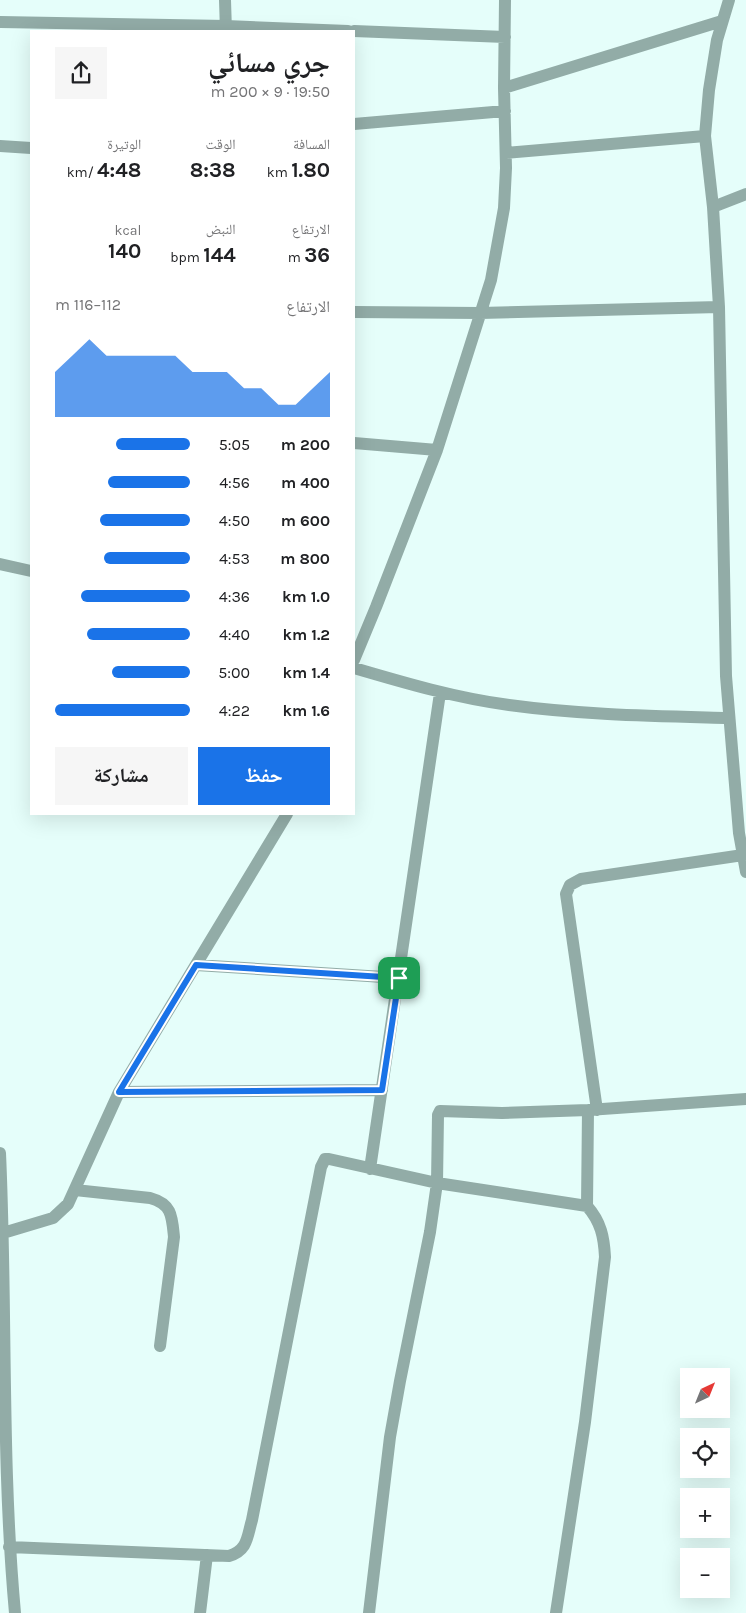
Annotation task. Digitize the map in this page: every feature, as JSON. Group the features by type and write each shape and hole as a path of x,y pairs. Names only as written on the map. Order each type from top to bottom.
{"street":[{"path":"226,0 226,29"},
{"path":"355,658 437,450 491,280 504,208 506,153 504,88 505,0"},
{"path":"728,0 722,21 709,90 705,136 713,208 719,308 726,676 739,833 746,872"},
{"path":"504,88 722,21"},
{"path":"0,22 287,30"},
{"path":"355,32 505,37"},
{"path":"355,124 505,112"},
{"path":"506,153 705,136"},
{"path":"0,146 30,148"},
{"path":"713,208 746,194"},
{"path":"355,312 480,313 719,308"},
{"path":"355,442 437,450"},
{"path":"0,564 30,571"},
{"path":"355,668 440,693 508,705 627,715 729,718"},
{"path":"370,1169 440,693"},
{"path":"734,770 746,764"},
{"path":"3,1233 53,1218 68,1204 119,1092 286,815"},
{"path":"587,1206 593,1110 566,894 570,885 581,879 743,855"},
{"path":"196,965 399,978"},
{"path":"119,1092 382,1090"},
{"path":"369,1613 390,1437 424,1267 437,1183 438,1115 440,1111 502,1113 593,1110 746,1099"},
{"path":"0,1153 3,1233 4,1481 15,1613"},
{"path":"9,1547 229,1556 239,1553 246,1543 252,1520 322,1162 329,1159 437,1183 587,1206 595,1215 602,1229 605,1257 585,1422 556,1613"},
{"path":"75,1190 150,1198 160,1201 167,1207 172,1219 174,1237 160,1346"},
{"path":"200,1613 207,1555"},
{"path":"0,1591 13,1591"}],"route":[{"path":"196,965 399,978 382,1090 119,1092 196,965"}]}
